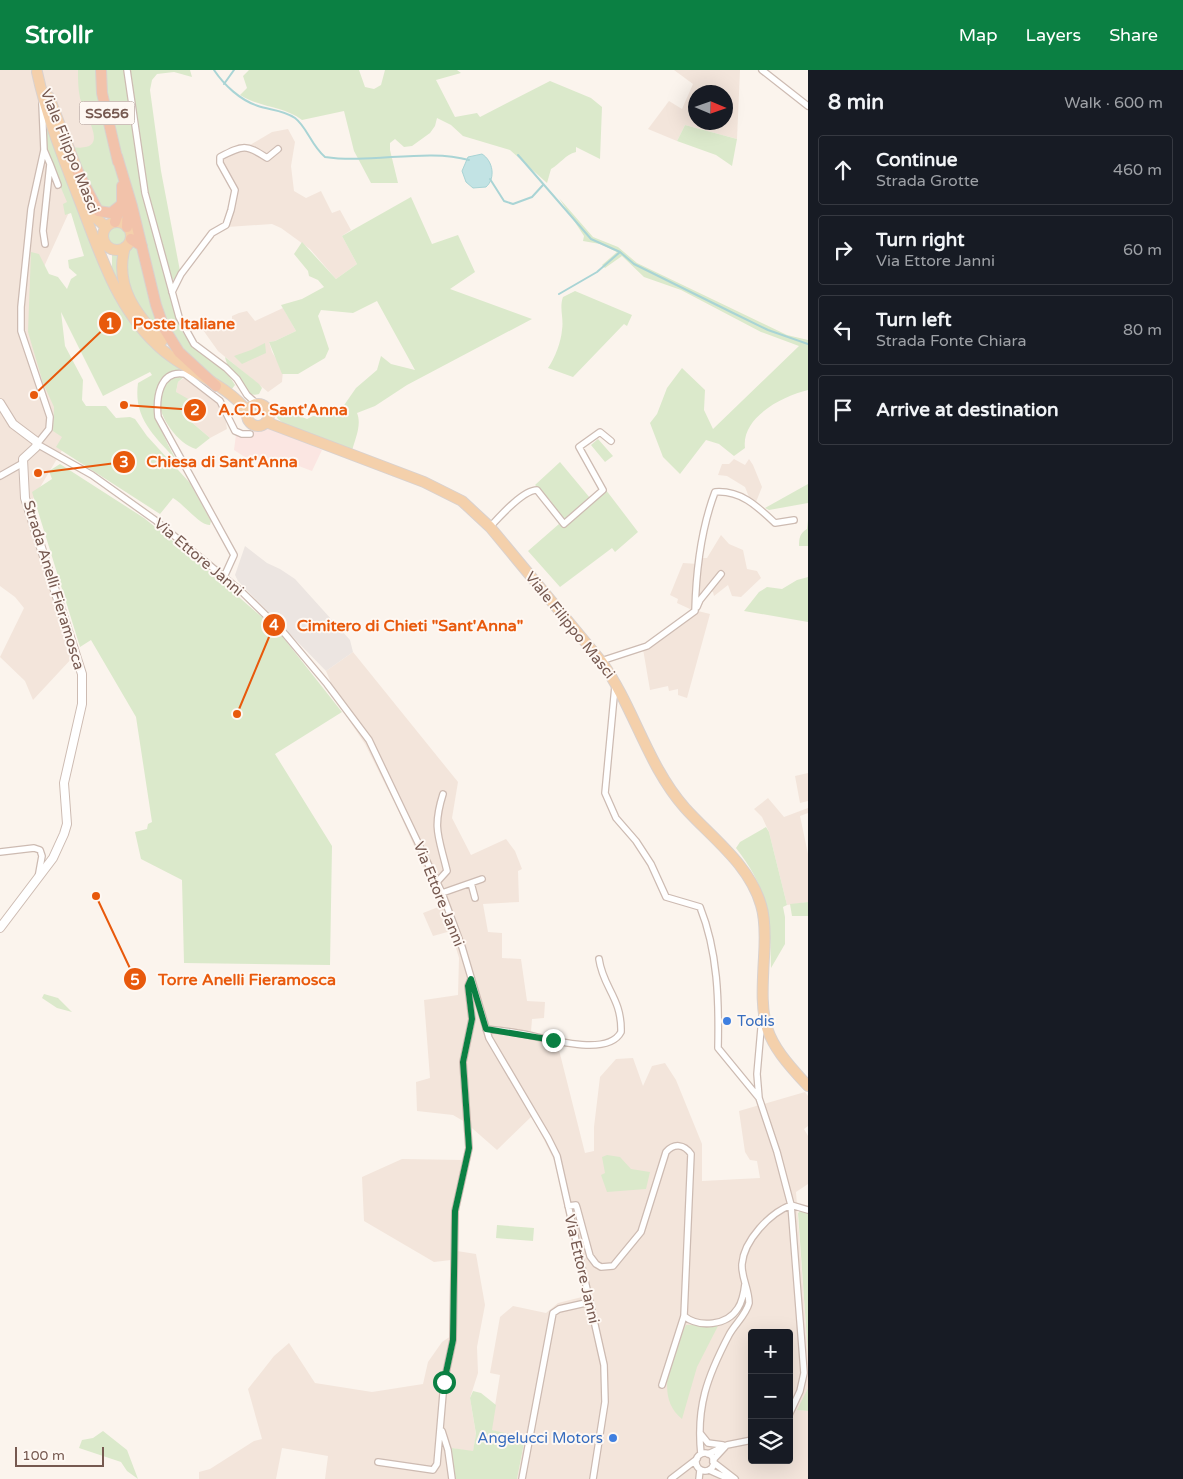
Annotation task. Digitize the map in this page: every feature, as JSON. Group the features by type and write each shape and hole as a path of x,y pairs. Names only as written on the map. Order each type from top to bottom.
{"highway":[{"name":"SS656","path":"101,70 102,93 117,156 156,305 164,328 179,352 219,388"},
{"name":"SS656","path":"108,229 122,205 117,156"},
{"path":"75,166 98,211 111,213 122,205"},
{"name":"SS656","path":"127,227 128,193"},
{"path":"128,243 142,246"}],"main road":[{"name":"Viale Filippo Masci","path":"38,72 42,96 88,221 123,303 146,335 168,355 232,397 252,406"},
{"name":"Viale Filippo Masci","path":"38,72 93,214 108,229"},
{"name":"Viale Filippo Masci","path":"88,221 108,229"},
{"path":"127,227 128,243 116,250 109,248 108,229 127,227"},
{"name":"Viale Filippo Masci","path":"128,243 121,274 126,292 134,308 170,350 219,388"},
{"name":"Viale Filippo Masci","path":"109,248 109,274"},
{"path":"252,406 264,406 267,418 261,426 252,424 248,419 252,406"},
{"name":"Viale Filippo Masci","path":"267,418 311,440 438,487 462,501 490,527 600,661 616,682 666,784 684,808 731,854 748,878 761,905 765,938 762,1008 772,1043 781,1058 808,1086"}],"street":[{"path":"127,70 145,193 182,327 200,351 217,360 237,379 252,406"},
{"path":"762,70 808,106"},
{"path":"0,476 23,461 49,430 50,417 21,331 21,307 30,209 44,150 42,96"},
{"path":"172,292 181,274 212,233 226,225 235,190 220,163 220,157 243,146 252,148 267,158 278,149"},
{"name":"Viale Filippo Masci","path":"44,150 58,185"},
{"path":"45,244 43,231 50,164"},
{"path":"224,577 234,555 158,417 157,393 167,379 180,373 189,376 220,401 236,431 242,434 250,434"},
{"path":"219,388 237,392 240,385"},
{"path":"0,402 13,424 36,440 37,444"},
{"path":"490,527 531,490 537,490 564,524 603,490 579,448 600,432 611,441"},
{"name":"Via Ettore Janni","path":"37,444 92,475 155,520 224,577 285,634 327,684 369,740 442,893 486,1029 554,1149 590,1302 606,1382 604,1415 593,1479"},
{"name":"Strada Anelli Fieramosca","path":"0,928 54,858 67,824 64,783 82,704 82,674 25,498 23,461"},
{"path":"695,611 699,561 710,505 715,492 725,491 739,495 763,510 775,523 794,520"},
{"path":"600,661 647,646 695,611 700,600 721,574"},
{"path":"616,682 605,793 616,818 636,841 651,864 666,897 700,907 706,924 719,994 718,1048 758,1098"},
{"path":"437,882 446,871 436,826 436,815 442,794"},
{"path":"0,852 34,848 40,850 42,856 38,878"},
{"path":"442,893 482,879"},
{"path":"470,883 476,898"},
{"path":"486,1029 573,1044 599,1044 615,1039 621,1032 619,1008 602,975 599,959"},
{"path":"378,1462 433,1470 438,1464 444,1382 453,1340 455,1211 469,1148 463,1062 472,1019 468,986 471,979"},
{"path":"762,1008 757,1074 758,1098 777,1152 791,1205 804,1373 800,1391 793,1406"},
{"path":"568,1206 576,1205 592,1260 601,1267 613,1266 641,1232 666,1152 674,1146 686,1148 691,1154 692,1168 684,1316 662,1385"},
{"path":"692,1464 698,1449 702,1397 729,1334 748,1308 749,1294 742,1264 747,1246 780,1209 791,1205 808,1210"},
{"path":"684,1316 700,1324 715,1323 730,1316 739,1308 745,1280"},
{"path":"522,1479 553,1314 559,1309 590,1302"},
{"path":"440,1426 448,1450 452,1479"},
{"path":"700,1433 710,1444 727,1445"},
{"path":"699,1479 699,1469 703,1455 700,1433"},
{"path":"671,1479 683,1472 703,1455 727,1445 748,1441"},
{"path":"704,1479 713,1461 727,1445"},
{"path":"719,1453 723,1470"},
{"path":"703,1455 734,1479"},
{"path":"683,1472 699,1469 709,1470 729,1479"}],"shaded area":[{"path":"0,70 92,70 96,118 93,160 42,271 67,442 27,509 73,657 33,700 25,681 0,657 24,608 15,597 0,586"},
{"path":"674,70 740,70 737,139 704,130 733,130 733,85 693,85"},
{"path":"688,95 688,126 685,125 677,141 648,129 669,101 682,109"},
{"path":"288,129 295,142 291,166 294,191 306,198 321,191 332,213 340,210 351,230 342,236 357,264 336,279 310,249 281,228 272,224 227,227 234,190 219,161 219,154 239,144 250,145 272,132"},
{"path":"283,308 296,331 269,342 272,352 283,370 282,382 268,392 218,351 203,330 232,325 232,316 239,313 247,311 255,321"},
{"path":"185,377 200,385 224,409 227,429 210,438 182,414 176,392 178,382"},
{"path":"268,426 322,450 312,471 280,459 265,463 251,461 234,450 236,435 248,436 257,427"},
{"path":"734,459 745,465 749,459 753,465 762,487 756,502 749,497 745,487 727,476 718,475 722,464 729,464"},
{"path":"721,535 729,544 743,550 747,569 757,571 761,578 741,597 732,596 728,585 714,596 713,592 709,591 700,604 698,611 710,614 687,698 678,695 678,689 669,691 668,686 650,690 643,649 692,610 677,603 678,599 670,595 683,563 698,564 699,558 707,558"},
{"path":"245,546 267,563 295,579 350,640 353,652 326,671 238,581 235,575"},
{"path":"353,652 458,782 452,818 471,855 506,839 515,851 522,869 518,871 519,902 483,904 488,932 502,933 502,958 521,959 527,1001 545,1002 544,1018 532,1019 531,1032 557,1042 585,1153 594,1151 594,1127 600,1077 616,1059 633,1058 643,1086 652,1066 665,1063 676,1080 702,1144 702,1181 760,1178 757,1161 750,1160 745,1152 739,1111 805,1092 808,1096 808,1126 804,1129 808,1136 808,1184 796,1192 808,1355 808,1388 798,1410 808,1411 808,1479 517,1479 525,1438 491,1430 500,1375 490,1373 500,1317 513,1306 546,1313 558,1303 586,1296 574,1252 555,1162 532,1116 497,1150 465,1122 453,1115 417,1111 416,1082 430,1078 424,1000 458,995 459,958 451,931 433,936 423,913 441,906 398,810 365,744 343,711 326,671"},
{"path":"808,773 808,801 800,803 795,776"},
{"path":"768,798 784,817 808,808 808,813 800,816 808,854 808,902 787,905 769,832 762,817 754,809"},
{"path":"402,1159 464,1160 458,1207 457,1251 476,1254 485,1305 477,1347 478,1373 470,1398 476,1435 473,1452 452,1448 453,1479 325,1479 328,1456 282,1448 276,1479 199,1479 199,1472 210,1469 254,1441 262,1439 248,1389 274,1356 289,1343 315,1383 372,1392 423,1384 428,1362 442,1342 451,1336 451,1260 434,1262 364,1221 362,1177"}],"green space":[{"path":"78,70 97,70 96,86 99,103 119,175 119,191 116,205 107,209 101,207 72,147 91,145 94,139 80,98"},
{"path":"107,70 190,70 192,77 174,72 157,74 152,80 150,90 161,171 180,271 174,280 166,276 177,320 181,328 196,348 225,371 235,385 231,390 211,382 169,333 110,110 106,88"},
{"path":"249,70 359,70 365,87 374,89 381,85 385,70 457,70 461,73 436,80 455,117 477,113 480,117 550,81 591,98 602,107 600,159 576,147 576,152 551,169 547,183 510,150 463,136 451,125 437,118 435,126 430,133 412,146 404,147 395,139 390,143 398,183 371,183 354,151 344,111 302,120 288,112 248,99 240,95 247,88 243,76"},
{"path":"45,118 113,290 187,373 171,378 161,386 156,396 159,422 177,461 154,435 142,417 137,396 138,383 152,375 150,372 103,396 61,312 65,346 83,380 82,400 86,406 106,406 116,418 130,417 135,419 147,436 190,483 211,521 210,525 202,522 173,498 160,514 56,447 62,437 53,431 54,407 43,383 28,332 31,252 39,254 49,274 58,277 67,289 71,279 77,275 69,268 68,260 84,256 71,213 65,215 63,204 67,202 45,150"},
{"path":"685,125 688,126 688,130 704,130 737,139 732,166 716,155 677,141"},
{"path":"411,197 432,244 458,235 475,272 450,289 532,319 407,385 375,406 357,413 359,422 352,451 287,426 278,419 273,410 286,410 307,419 313,416 329,417 340,411 356,388 377,370 381,356 391,364 415,370 377,301 353,313 321,310 318,316 329,349 325,358 298,374 282,374 269,342 296,331 281,305 302,299 324,287 318,280 309,276 308,271 294,254 302,242 336,279 357,264 342,236"},
{"path":"559,198 593,237 618,247 637,263 787,335 808,340 808,390 776,403 757,418 750,427 746,437 745,448 734,456 719,444 706,440 680,474 663,457 650,423 657,414 667,388 682,368 705,390 704,410 713,429 799,346 761,332 681,290 644,277 622,256 605,268 602,265 617,252 600,244 583,241 584,236"},
{"path":"131,214 173,349 165,342 126,287 127,251 135,238"},
{"path":"117,227 123,230 126,236 123,242 117,245 111,242 108,236 111,230"},
{"path":"112,253 121,254 123,291 112,273"},
{"path":"575,291 632,315 627,326 624,324 573,377 548,368 560,340 563,297"},
{"path":"265,343 266,353 242,364 234,356 251,350"},
{"path":"225,357 259,384 262,388 259,394 247,393 237,383"},
{"path":"185,376 178,382 176,392 190,400 181,408 182,414 210,438 196,449 185,443 175,434 166,422 160,409 159,397 161,386 170,379"},
{"path":"598,439 613,456 605,462 591,445"},
{"path":"560,462 590,498 565,521 550,500 535,485"},
{"path":"60,464 144,518 194,558 278,631 342,712 275,754 332,846 330,965 184,963 182,880 141,859 135,832 147,829 148,824 152,822 136,717 91,640 80,647 32,492 52,479 49,471"},
{"path":"808,484 808,503 769,510 765,508"},
{"path":"606,490 638,532 615,552 612,548 560,587 528,551 559,524 562,527"},
{"path":"808,520 808,546 799,546 800,536 807,529"},
{"path":"808,577 808,622 744,611 759,592 767,587 782,589 797,580"},
{"path":"766,827 769,832 787,905 783,907 785,944 771,968 770,934 766,905 755,877 736,848 740,842"},
{"path":"808,902 808,916 792,916 790,904"},
{"path":"44,994 58,998 72,1012 57,1008 42,998"},
{"path":"607,1155 620,1157 631,1169 650,1172 646,1189 607,1192 601,1175 605,1173 602,1157"},
{"path":"801,1210 808,1213 808,1355 798,1213"},
{"path":"497,1225 534,1228 533,1241 496,1238"},
{"path":"719,1324 697,1367 682,1419 673,1409 667,1386 671,1361 676,1348 686,1325"},
{"path":"808,1388 808,1411 797,1410"},
{"path":"473,1391 481,1393 496,1405 492,1430 525,1438 517,1479 453,1479 452,1448 473,1451 476,1434 470,1398"},
{"path":"103,1431 127,1450 138,1479 127,1471 121,1462 79,1448 82,1440 93,1438"}],"water":[{"path":"482,154 491,165 491,179 486,187 473,188 466,182 462,171 468,157"}],"waterway":[{"path":"214,70 228,86 245,100 258,106 286,113 295,118 325,157 361,159 435,155 469,160"},
{"path":"224,84 234,70"},
{"path":"518,155 591,239 620,252 634,264 768,330 808,344"},
{"path":"490,179 504,201 513,204 532,197 543,185"},
{"path":"559,294 597,272 620,252"}],"place":[{"name":"Poste Italiane","path":"34,395"},
{"name":"A.C.D. Sant'Anna","path":"124,405"},
{"name":"Chiesa di Sant'Anna","path":"38,473"},
{"name":"Cimitero di Chieti \"Sant'Anna\"","path":"237,714"},
{"name":"Torre Anelli Fieramosca","path":"96,896"},
{"name":"Todis","path":"727,1021"},
{"name":"Angelucci Motors","path":"613,1438"}],"route":[{"path":"444,1382 453,1340 455,1211 469,1148 468,1111 463,1062 472,1019 468,986 471,979 486,1029 553,1040"}]}
